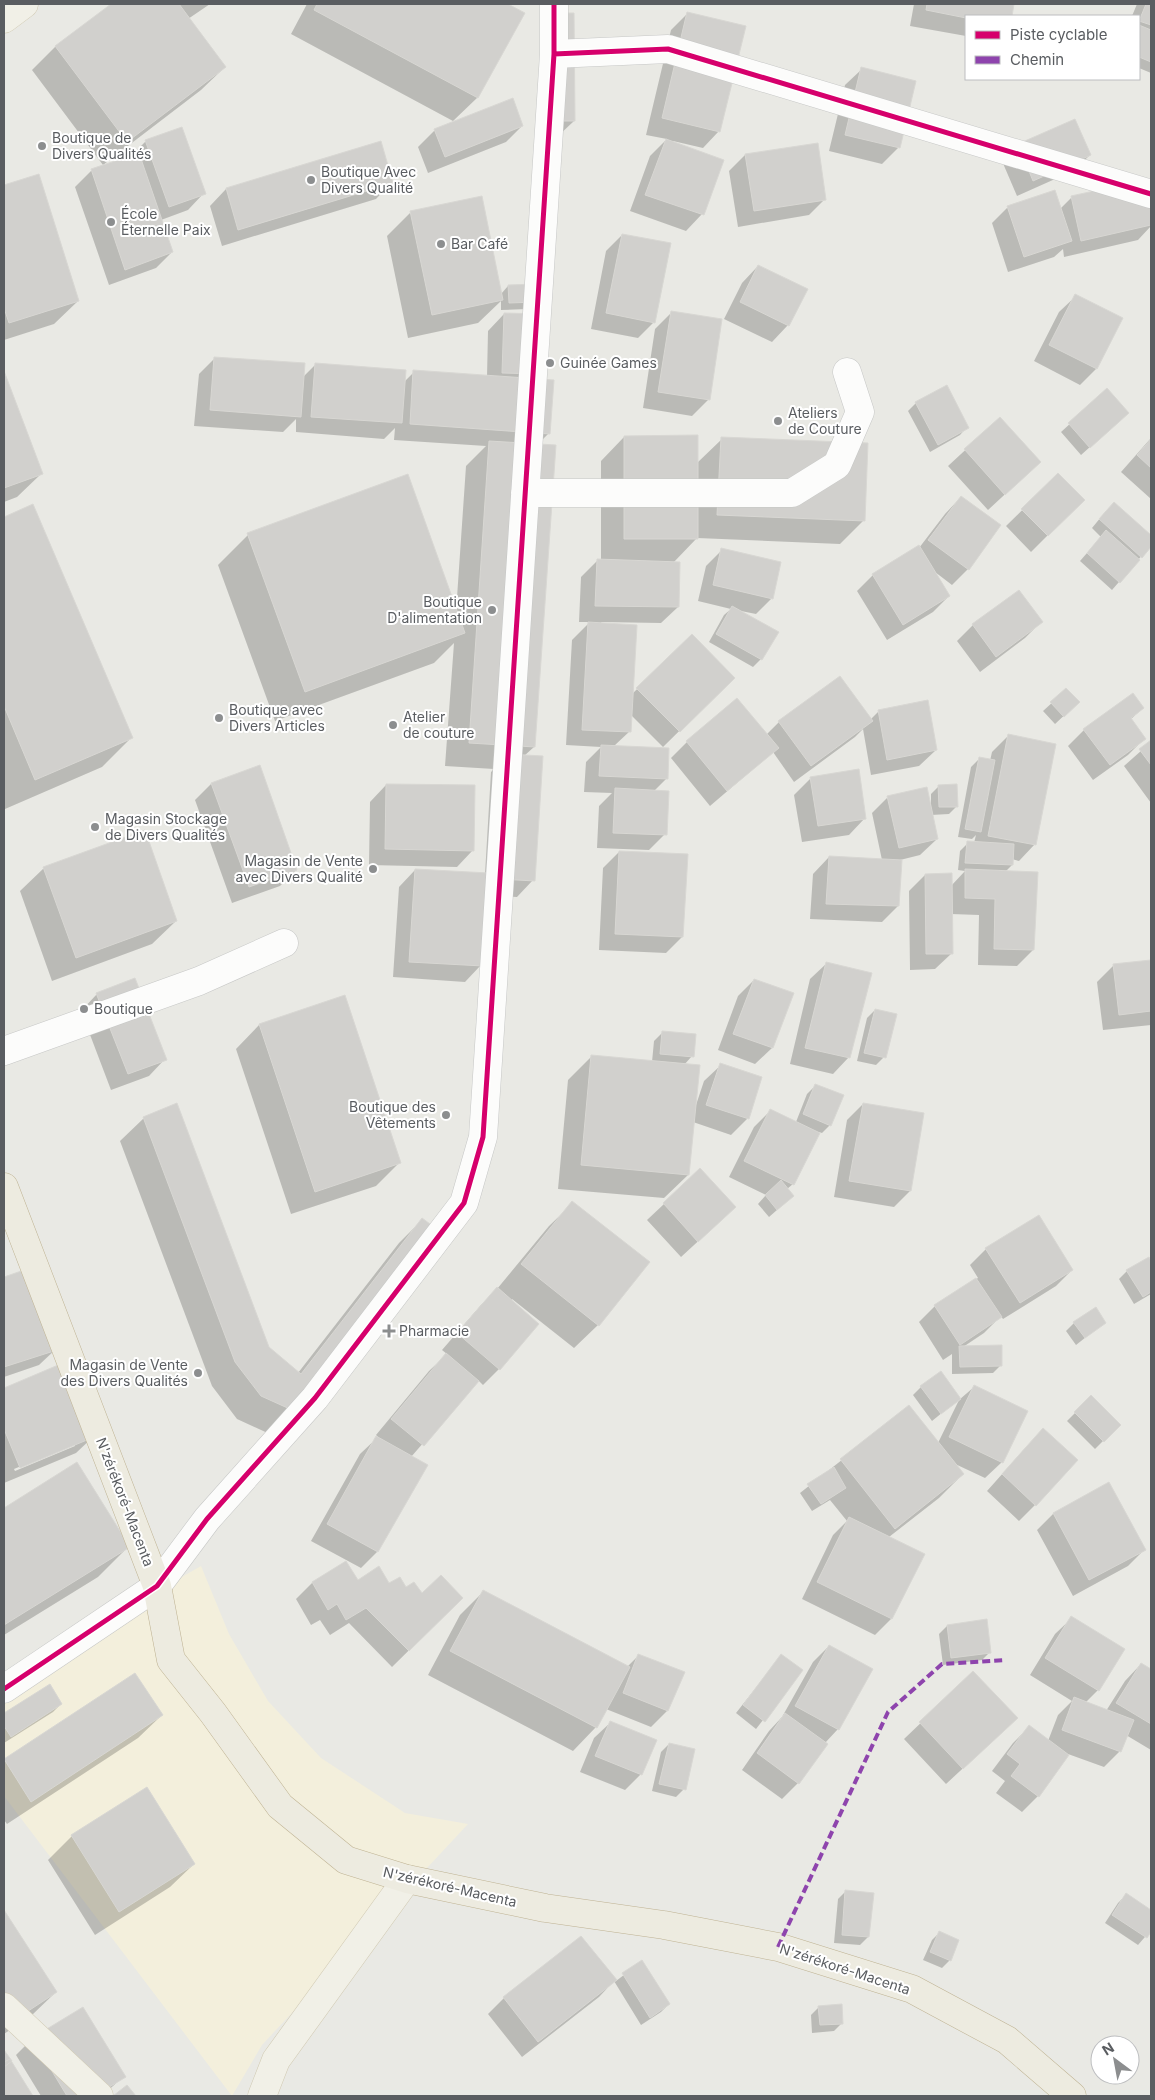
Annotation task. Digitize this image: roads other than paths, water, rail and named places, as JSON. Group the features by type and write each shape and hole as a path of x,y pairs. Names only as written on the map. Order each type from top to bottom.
{"highway":[{"name":"N'zérékoré-Macenta","path":"4,1187 158,1586 171,1660 213,1713 280,1806 346,1860 406,1879 545,1908 664,1925 778,1947 912,1989 1007,2040 1072,2096"}],"main road":[{"path":"4,19 24,4"},
{"path":"262,2096 276,2060 406,1879"},
{"path":"4,2007 100,2096"}],"street":[{"path":"4,1689 158,1586 207,1520 315,1398 464,1203 482,1137 554,54 554,4"},
{"path":"554,54 668,49 1151,194"},
{"path":"525,493 792,493 837,465 860,412 848,372"},
{"path":"4,1051 199,980 284,943"}],"place":[{"name":"Boutique de Divers Qualités","path":"42,146"},
{"name":"Boutique Avec Divers Qualité","path":"311,180"},
{"name":"École Éternelle Paix","path":"111,222"},
{"name":"Bar Café","path":"441,244"},
{"name":"Guinée Games","path":"550,363"},
{"name":"Ateliers de Couture","path":"778,421"},
{"name":"Boutique D'alimentation","path":"492,610"},
{"name":"Boutique avec Divers Articles","path":"219,718"},
{"name":"Atelier de couture","path":"393,725"},
{"name":"Magasin Stockage de Divers Qualités","path":"95,827"},
{"name":"Magasin de Vente avec Divers Qualité","path":"373,869"},
{"name":"Boutique","path":"84,1009"},
{"name":"Boutique des Vêtements","path":"446,1115"},
{"name":"Pharmacie","path":"389,1331"},
{"name":"Magasin de Vente des Divers Qualités","path":"198,1373"}]}
